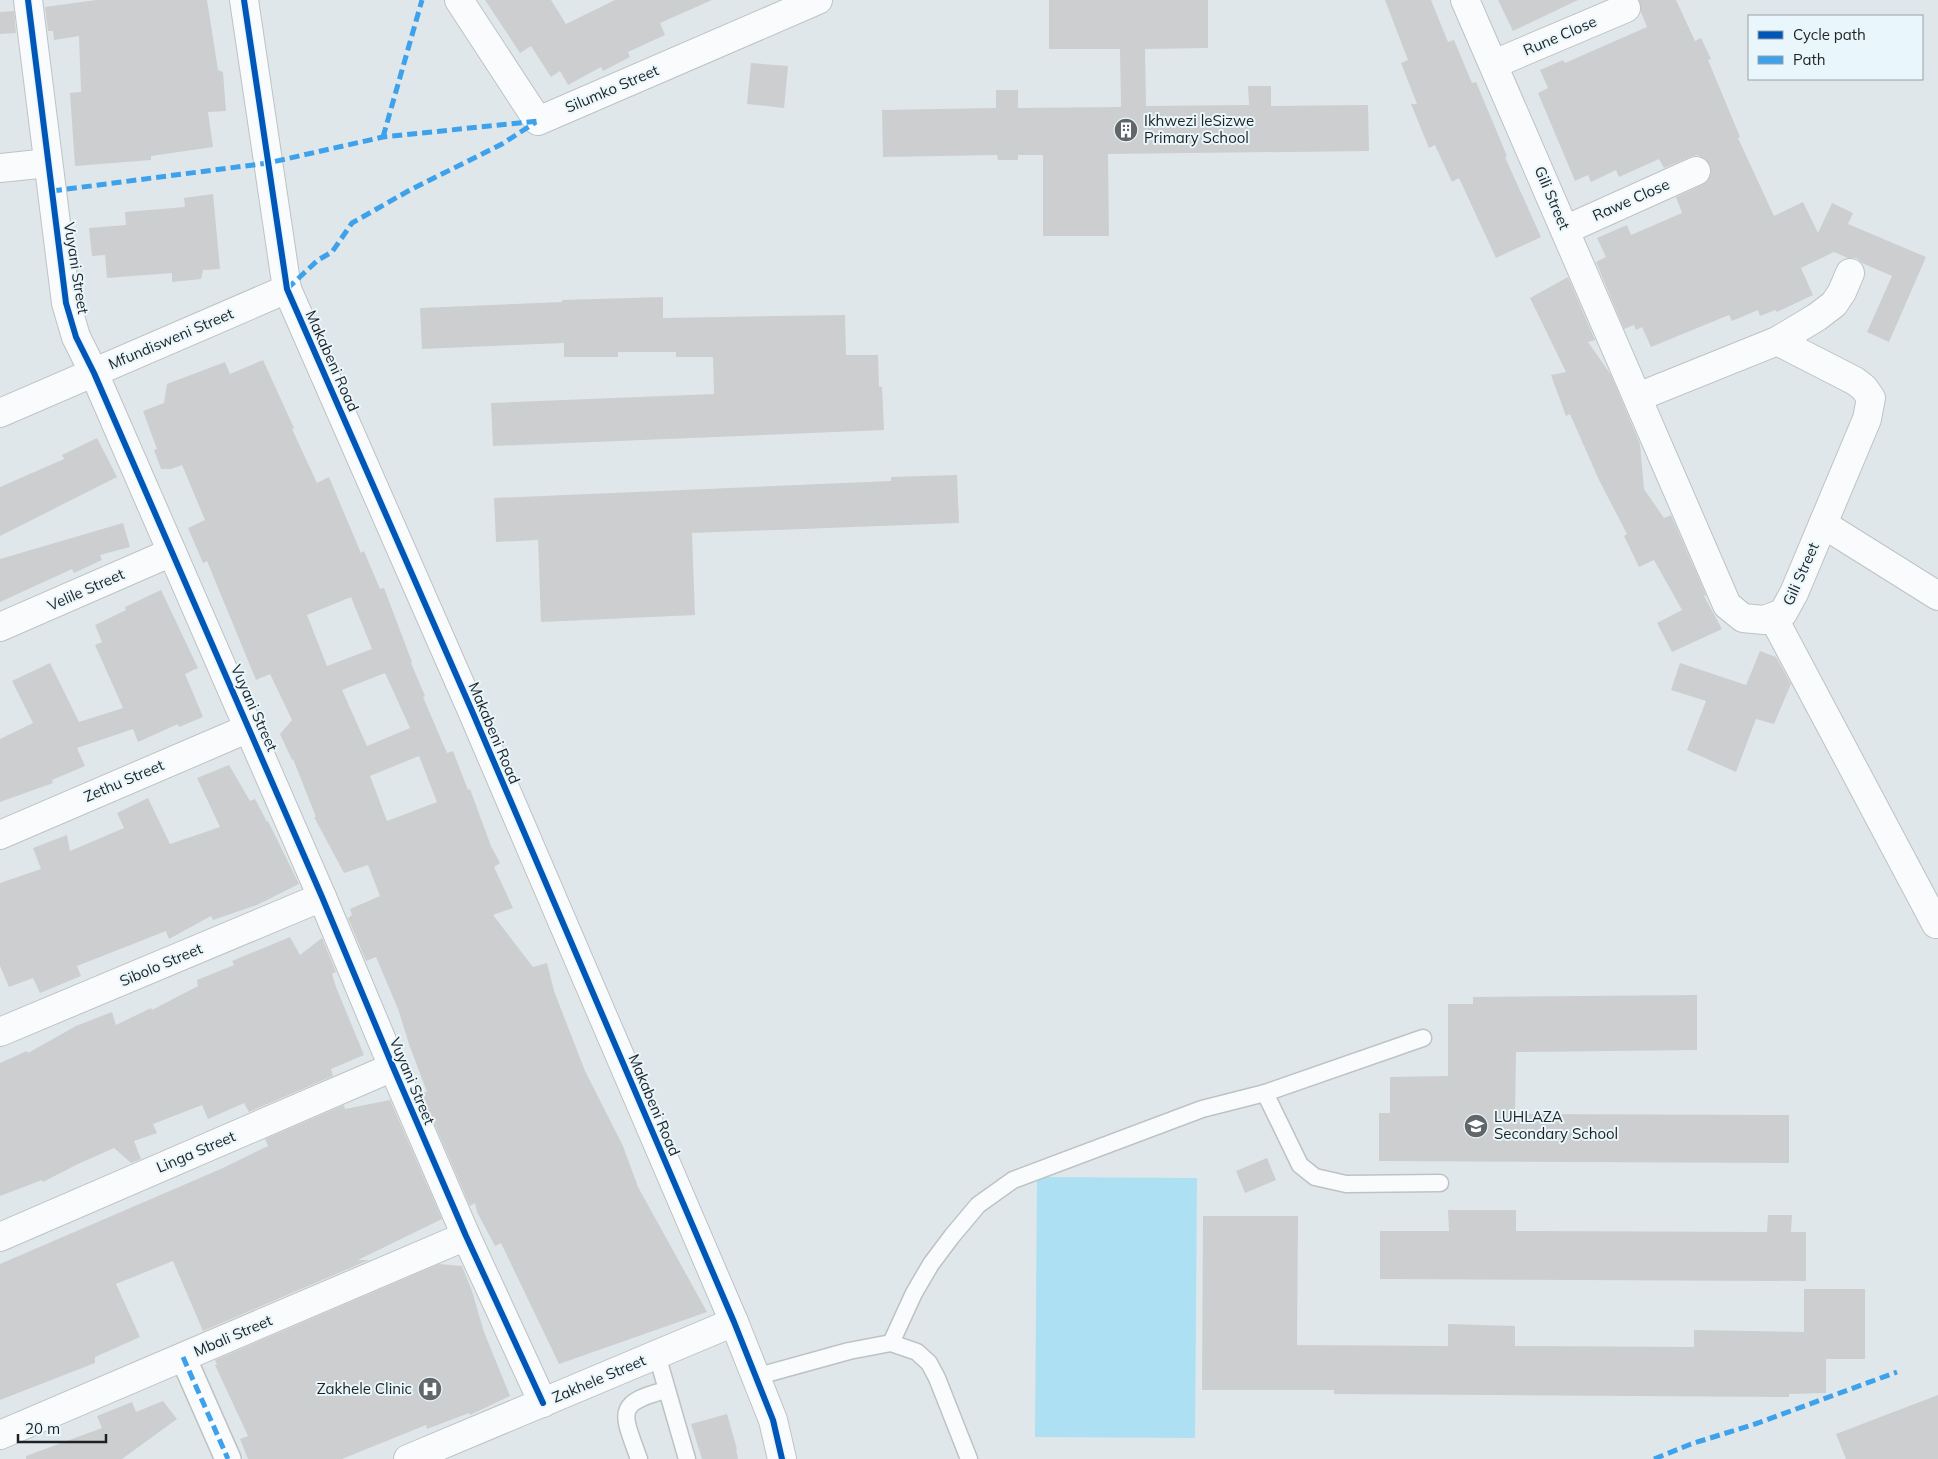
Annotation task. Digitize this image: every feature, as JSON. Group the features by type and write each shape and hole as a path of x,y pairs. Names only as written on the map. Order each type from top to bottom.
{"street":[{"name":"Vuyani Street","path":"28,0 66,303 76,337 94,373 249,728 466,1236 543,1403"},
{"name":"Makabeni Road","path":"244,0 287,289 468,702 734,1322 773,1420 782,1459"},
{"name":"Silumko Street","path":"459,0 538,121 818,0"},
{"name":"Gili Street","path":"1465,0 1728,605 1743,618 1764,620 1783,613 1794,593 1867,419 1871,398 1864,388 1855,382 1776,341"},
{"name":"Rune Close","path":"1494,64 1626,8"},
{"path":"0,168 48,163"},
{"name":"Rawe Close","path":"1565,230 1696,171"},
{"path":"1638,397 1776,341 1817,317 1834,304 1842,292 1850,273"},
{"name":"Mfundisweni Street","path":"0,413 287,289"},
{"path":"1823,524 1938,596"},
{"name":"Velile Street","path":"0,627 172,552"},
{"path":"1773,617 1936,924"},
{"name":"Zethu Street","path":"0,835 249,728"},
{"name":"Sibolo Street","path":"0,1032 322,897"},
{"name":"Linga Street","path":"0,1237 393,1067"},
{"name":"Mbali Street","path":"0,1435 466,1236"},
{"name":"Zakhele Street","path":"408,1459 734,1322"},
{"path":"182,1357 228,1459"}],"lane":[{"path":"891,1342 914,1293 952,1236 978,1205 1013,1180 1202,1109 1265,1093 1422,1038"},
{"path":"1265,1093 1300,1165 1315,1177 1346,1184 1440,1183"},
{"path":"756,1377 849,1351 891,1342 917,1352 929,1363 969,1459"},
{"path":"656,1355 687,1459"},
{"path":"639,1459 627,1427 626,1408 638,1399 667,1390"}],"shaded area":[{"path":"1037,1177 1197,1178 1195,1438 1035,1437"}],"building":[{"path":"96,0 207,0 218,70 223,72 226,111 208,112 213,147 151,156 151,160 75,166 70,93 81,92 79,36 54,40 53,31 48,31 45,7"},
{"path":"485,0 551,0 566,24 615,0 712,0 660,23 665,35 628,52 630,57 603,71 601,67 568,85 560,71 551,77 531,46 520,53"},
{"name":"Ikhwezi leSizwe Primary School","path":"1049,0 1208,0 1208,48 1145,49 1146,106 1249,105 1248,86 1271,86 1271,106 1368,105 1369,151 1108,154 1109,236 1043,236 1043,155 1018,155 1018,160 998,160 997,155 883,157 882,110 996,108 996,90 1018,90 1018,108 1121,107 1120,49 1049,49"},
{"path":"1385,0 1431,0 1448,42 1454,40 1472,83 1476,82 1507,156 1505,157 1541,237 1496,258 1459,178 1452,182 1435,145 1429,148 1411,104 1417,104 1401,63 1408,60"},
{"path":"1498,0 1578,0 1513,31"},
{"path":"1639,0 1676,0 1695,41 1701,38 1711,59 1708,60 1740,137 1738,138 1774,216 1803,202 1818,233 1832,203 1853,213 1848,224 1926,257 1889,342 1867,332 1892,276 1862,263 1856,258 1848,258 1834,252 1801,268 1813,295 1777,312 1775,310 1760,316 1758,310 1732,321 1729,315 1651,347 1642,327 1636,330 1634,325 1624,329 1596,262 1606,257 1597,238 1627,225 1631,235 1682,213 1676,197 1702,185 1708,180 1711,173 1710,165 1705,159 1697,155 1664,168 1659,159 1619,177 1616,170 1591,182 1588,175 1575,181 1538,93 1548,88 1540,70 1563,60 1565,63 1647,27"},
{"path":"14,11 16,33 0,34 0,12"},
{"path":"751,63 788,66 784,108 747,104"},
{"path":"213,194 220,269 203,270 201,279 172,282 172,273 107,278 105,255 92,256 89,228 126,225 125,212 185,207 184,198"},
{"path":"1568,277 1595,340 1588,342 1611,375 1640,444 1644,489 1664,518 1671,515 1706,595 1704,596 1722,629 1672,652 1657,623 1682,610 1654,560 1639,567 1624,536 1627,534 1599,480 1570,414 1566,416 1551,375 1566,372 1530,298"},
{"path":"663,297 663,318 845,315 846,355 878,355 879,387 882,387 884,430 493,446 491,403 714,394 713,357 676,357 676,352 618,352 618,357 564,357 564,343 422,349 420,308 562,302 562,300"},
{"path":"263,360 317,483 329,477 361,553 364,551 380,589 384,588 425,696 423,697 447,753 453,751 468,790 470,789 491,846 500,863 494,867 513,908 493,915 533,967 547,963 554,991 585,1071 623,1146 638,1187 707,1312 559,1364 501,1243 495,1246 477,1212 475,1203 470,1206 421,1093 427,1092 398,1009 376,957 366,961 348,918 352,915 350,909 380,896 368,865 344,873 314,817 316,817 293,759 280,734 292,720 270,674 256,680 207,561 203,563 188,528 205,520 182,465 171,469 161,469 154,450 157,449 143,411 164,403 167,384 225,362 230,374","holes":["351,597 372,649 327,666 307,615","385,673 410,728 367,746 342,690","419,756 437,802 387,821 370,776"]},
{"path":"97,438 117,477 0,536 0,487 64,459 62,455"},
{"path":"957,475 959,523 692,533 695,615 541,622 538,540 496,542 494,498 891,481 891,477"},
{"path":"123,523 130,547 100,555 102,560 74,573 72,569 0,602 0,559"},
{"path":"161,590 198,668 185,674 203,717 179,727 178,724 138,742 133,729 77,748 85,766 52,780 53,783 0,802 0,739 33,723 12,681 50,663 79,722 123,708 95,645 102,642 95,625 126,610 125,607"},
{"path":"1760,651 1776,657 1791,684 1774,724 1756,719 1736,772 1687,750 1706,701 1671,690 1680,663 1746,685"},
{"path":"229,765 250,801 255,799 268,821 299,884 257,905 213,920 211,916 169,939 166,931 77,966 81,976 40,993 33,978 9,987 0,966 0,883 41,869 33,848 67,835 70,851 124,828 117,813 148,798 170,844 220,827 197,778"},
{"path":"290,937 300,955 322,938 336,972 332,974 336,987 364,1055 331,1069 333,1076 249,1112 244,1103 208,1119 202,1105 153,1124 157,1133 134,1141 141,1159 131,1163 114,1148 43,1182 42,1180 0,1196 0,1063 27,1051 28,1053 76,1026 112,1012 116,1025 151,1008 152,1010 198,986 197,980 234,965 232,961"},
{"path":"1697,995 1697,1050 1516,1052 1515,1114 1789,1115 1789,1163 1379,1161 1379,1113 1390,1113 1390,1077 1448,1076 1448,1004 1473,1004 1473,997"},
{"path":"390,1100 442,1219 358,1260 369,1260 203,1331 173,1261 116,1284 140,1337 95,1357 95,1363 0,1400 0,1264 223,1168 268,1146 265,1139 344,1105 345,1109"},
{"path":"1267,1158 1276,1180 1245,1193 1236,1171"},
{"path":"1448,1210 1516,1210 1516,1231 1767,1232 1768,1215 1792,1215 1791,1232 1806,1232 1806,1281 1380,1279 1380,1231 1449,1231"},
{"path":"1203,1216 1298,1216 1297,1345 1448,1346 1448,1324 1515,1326 1515,1346 1694,1347 1694,1330 1804,1332 1804,1289 1865,1289 1865,1359 1826,1359 1826,1393 1789,1394 1789,1397 1334,1394 1334,1390 1202,1390"},
{"path":"439,1264 462,1266 472,1291 484,1332 510,1396 470,1415 469,1413 427,1429 426,1425 342,1459 248,1459 240,1439 248,1436 215,1365 217,1365 215,1360"},
{"path":"1938,1395 1938,1459 1846,1459 1836,1434"},
{"path":"163,1401 177,1419 122,1459 26,1459 26,1456 102,1428 97,1416 132,1402 136,1412"},
{"path":"727,1414 738,1459 702,1459 691,1424"}],"marked path":[{"path":"383,137 422,0"},
{"path":"52,191 268,163 383,137 538,121"},
{"path":"287,289 318,260 332,252 352,223 410,190 502,144 536,122"},
{"path":"183,1357 228,1459"},
{"path":"1654,1459 1691,1444 1758,1423 1897,1372"}],"cycle path":[{"path":"28,0 66,303 76,337 94,373 322,897 466,1236 543,1403"},
{"path":"244,0 287,289 472,711 734,1322 773,1420 782,1459"}],"place":[{"name":"Ikhwezi leSizwe Primary School","path":"1126,130"},
{"name":"LUHLAZA Secondary School","path":"1476,1126"},
{"name":"Zakhele Clinic","path":"430,1389"}]}
